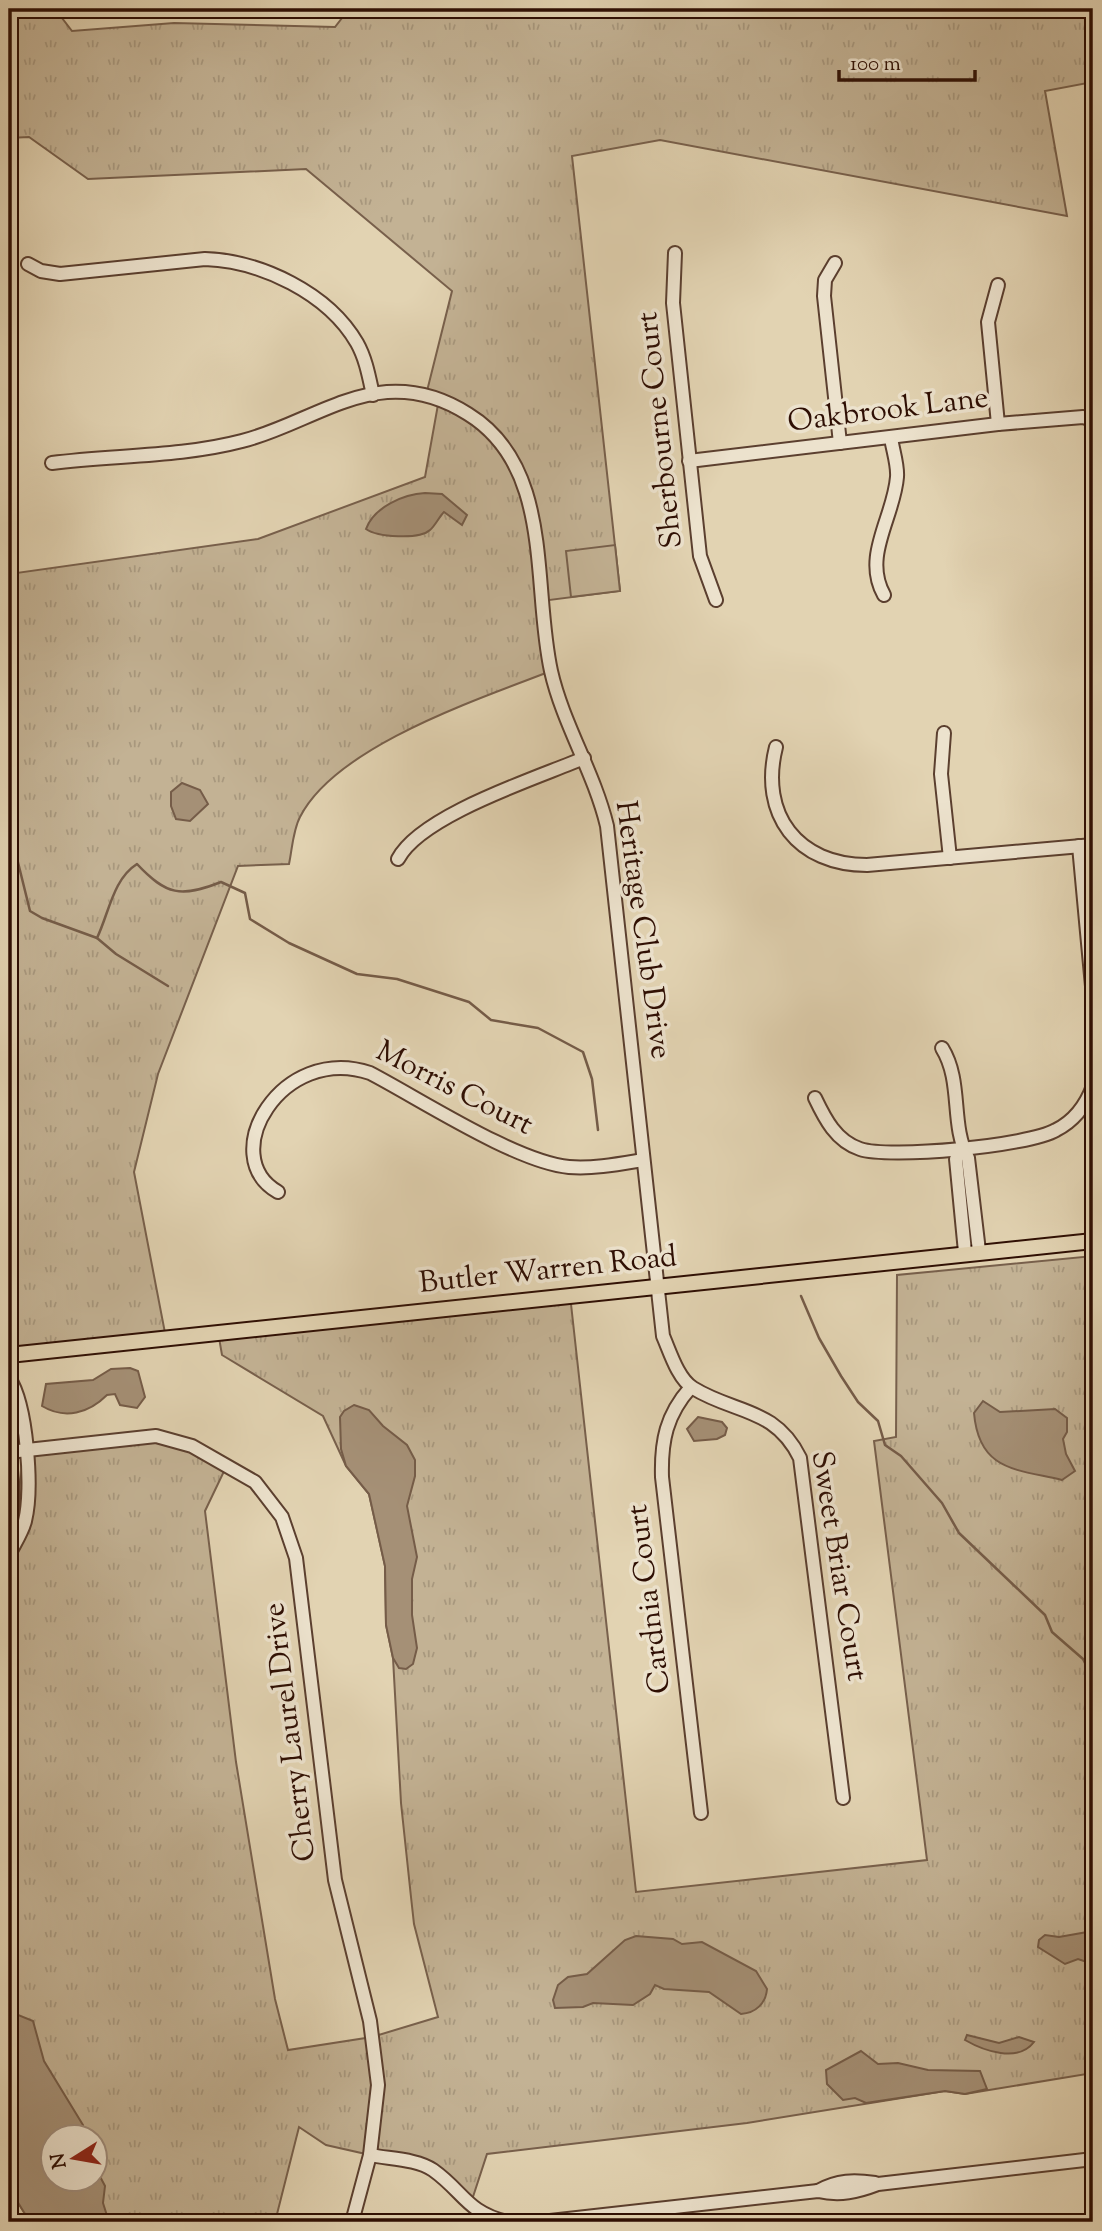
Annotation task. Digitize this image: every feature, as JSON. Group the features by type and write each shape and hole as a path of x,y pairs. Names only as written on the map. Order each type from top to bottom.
{"main road":[{"name":"Butler Warren Road","path":"9,1355 1093,1241"}],"street":[{"name":"Sherbourne Court","path":"675,253 673,303 700,556 716,600"},
{"path":"28,264 41,271 60,274 205,259 228,260 259,268 319,303 349,332 363,356 373,395"},
{"path":"835,263 825,279 824,296 840,443"},
{"path":"998,285 988,323 998,424"},
{"name":"Heritage Club Drive","path":"52,463 237,442 373,395 407,392 426,395 458,407 486,426 515,463 529,501 551,671 602,806 612,852 656,1285"},
{"name":"Oakbrook Lane","path":"689,461 891,439 998,424 1083,417 1093,420"},
{"path":"884,595 876,573 883,522 897,475 891,439"},
{"path":"944,733 941,774 950,858"},
{"path":"776,747 773,782 779,816 790,834 807,849 846,865 1093,845"},
{"path":"398,859 413,839 448,817 584,758"},
{"path":"1079,846 1093,997"},
{"path":"942,1048 954,1079 963,1147 968,1158 972,1252"},
{"name":"Morris Court","path":"278,1192 266,1185 257,1167 256,1140 261,1120 285,1086 309,1072 330,1067 357,1068 370,1073 505,1145 549,1163 590,1167 643,1160"},
{"path":"815,1098 836,1134 860,1149 894,1154 1045,1136 1074,1117 1093,1086"},
{"path":"656,1285 663,1336 674,1362 691,1387"},
{"path":"9,1377 19,1399 28,1496 25,1522 9,1555"},
{"name":"Sweet Briar Court","path":"691,1387 777,1425 792,1441 800,1458 843,1798"},
{"name":"Cardnia Court","path":"691,1387 667,1423 662,1450 662,1477 701,1813"},
{"name":"Cherry Laurel Drive","path":"9,1450 156,1436 192,1446 255,1482 282,1517 296,1558 335,1880 370,2021 378,2085 370,2155 352,2222"},
{"path":"9,1450 13,1495 9,1555"},
{"path":"370,2155 432,2169 470,2206 486,2217 507,2222"},
{"path":"541,2222 818,2190 833,2183 856,2180 878,2184 1093,2159"}],"green space":[{"path":"9,9 55,9 72,31 174,23 335,27 349,9 1093,9 1093,82 1045,91 1067,216 660,140 572,156 620,591 541,601 551,671 449,711 376,747 344,768 318,791 298,822 289,864 238,866 158,1074 134,1172 166,1338 9,1355 9,972 15,946 9,921 9,574 258,539 425,477 439,399 426,395 452,291 306,169 88,179 29,137 9,138"},
{"path":"615,545 620,591 571,597 566,551"},
{"path":"1093,1256 1093,2073 965,2094 945,2091 747,2123 487,2154 470,2206 432,2169 326,2145 299,2127 275,2222 30,2222 9,2188 9,1555 25,1450 156,1436 227,1465 205,1511 236,1762 275,1999 288,2050 372,2037 438,2017 414,1924 401,1803 393,1658 386,1625 385,1566 369,1494 346,1466 323,1416 222,1355 218,1332 570,1295 636,1892 927,1860 874,1441 896,1437 897,1275"}],"shaded area":[{"path":"425,493 442,494 467,515 462,525 444,512 430,530 417,535 388,535 366,529 376,514 391,503"},
{"path":"182,783 200,790 208,804 190,821 176,819 171,806 171,792"},
{"path":"130,1368 138,1371 145,1397 137,1408 120,1405 115,1394 107,1395 76,1413 59,1413 42,1406 46,1384 93,1380 111,1369"},
{"path":"983,1401 1000,1412 1055,1409 1067,1418 1067,1432 1063,1439 1066,1454 1075,1471 1062,1480 1015,1469 992,1457 977,1432 974,1413"},
{"path":"354,1405 369,1410 383,1426 407,1445 415,1460 415,1476 407,1506 417,1557 412,1579 412,1615 417,1648 413,1664 406,1669 399,1668 393,1658 386,1625 385,1566 369,1494 346,1466 341,1449 340,1417"},
{"path":"698,1417 722,1422 727,1428 725,1435 717,1439 694,1441 687,1429"},
{"path":"1093,1931 1093,1964 1078,1959 1065,1964 1038,1947 1039,1940 1045,1935 1059,1937"},
{"path":"636,1936 673,1939 682,1944 702,1942 756,1971 767,1989 765,1999 756,2009 741,2014 709,1992 664,1989 655,1985 650,1994 633,2005 593,2003 583,2007 555,2008 553,2000 558,1985 568,1977 587,1974 625,1940"},
{"path":"9,2003 18,2015 33,2021 44,2061 81,2122 38,2122 38,2192 104,2192 103,2203 109,2222 30,2222 9,2188"},
{"path":"967,2035 999,2043 1019,2037 1034,2042 1019,2052 1001,2053 965,2040"},
{"path":"861,2051 878,2064 898,2063 928,2070 980,2071 987,2089 965,2094 945,2091 866,2103 855,2098 843,2100 827,2084 826,2070"}],"waterway":[{"path":"9,826 30,911 97,938 116,954 168,986"},
{"path":"97,938 117,887 122,878 137,864 157,882 175,891 195,890 221,882 245,893 250,919 289,943 357,974 397,979 469,1002 491,1020 538,1028 583,1052 592,1079 598,1130"},
{"path":"801,1296 819,1338 841,1376 858,1402 878,1421 885,1445 901,1456 942,1503 959,1533 1045,1615 1052,1632 1083,1659 1093,1679"}]}
